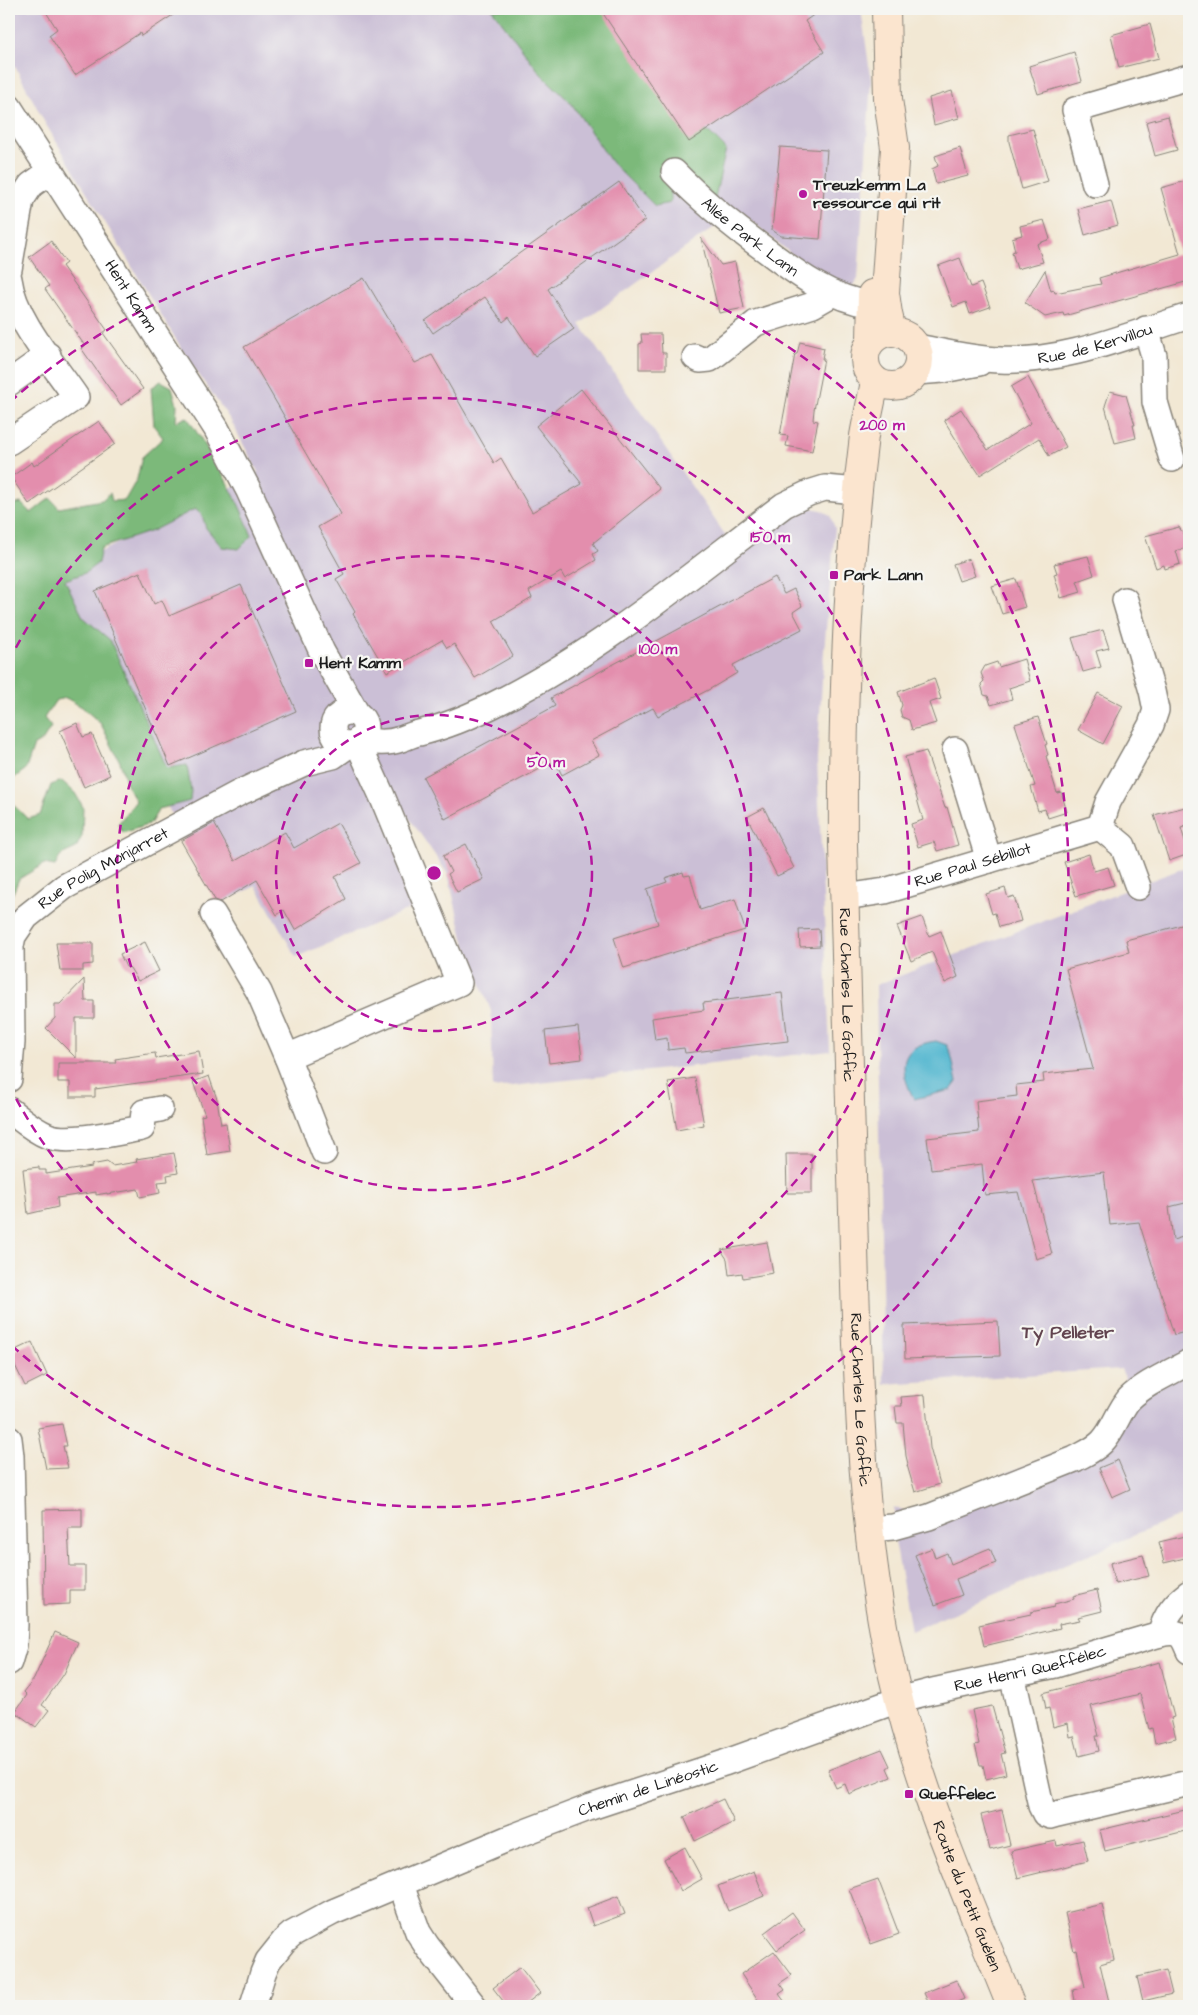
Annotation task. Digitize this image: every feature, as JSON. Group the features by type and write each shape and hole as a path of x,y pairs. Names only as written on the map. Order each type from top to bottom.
{"street":[{"path":"882,336 906,335 902,371 867,370 865,363 866,350 882,336 888,314 885,294 895,148 888,99 886,9"},
{"path":"1095,184 1075,110 1189,77"},
{"path":"882,336 872,305 881,134 888,99"},
{"name":"Hent Kamm","path":"9,107 216,428 249,491 322,652 351,729 382,796 459,983 286,1057"},
{"path":"9,269 21,200 32,185 51,171"},
{"name":"Allée Park Lann","path":"674,172 732,226 812,284 845,299 872,305"},
{"path":"9,279 14,302 76,397 9,442"},
{"path":"695,357 700,360 710,359 756,323 813,305 832,294"},
{"name":"Rue de Kervillou","path":"902,371 943,370 999,360 1045,358 1069,353 1189,316"},
{"path":"1146,329 1154,356 1155,402 1172,459"},
{"path":"9,382 48,355"},
{"name":"Rue Charles Le Goffic","path":"898,1700 879,1606 868,1530 858,1378 844,897 843,724 850,563 862,462 890,409 902,371"},
{"path":"351,729 383,743 435,729 478,712 563,667 631,620 784,505 809,493 825,488 858,490"},
{"path":"1125,600 1156,710 1150,725 1108,802 1100,827 1122,846 1138,887"},
{"name":"Rue Polig Monjarret","path":"9,1079 12,1042 10,946 13,936 26,917 53,895 79,878 194,815 304,763 333,756 351,729"},
{"path":"955,750 989,860"},
{"name":"Rue Paul Sébillot","path":"844,897 885,892 1100,827"},
{"path":"213,914 258,992 324,1152"},
{"path":"9,1110 50,1137 66,1138 142,1128 144,1112 160,1109"},
{"path":"868,1530 893,1527 929,1517 1075,1459 1102,1442 1129,1400 1138,1392 1189,1362"},
{"path":"9,1440 12,1456 15,1625 14,1645 9,1662"},
{"path":"1160,1634 1170,1609 1189,1594"},
{"name":"Rue Henri Queffélec","path":"898,1700 1054,1665 1171,1632 1177,1633 1183,1638 1189,1651"},
{"path":"1012,1674 1041,1806 1045,1814 1057,1814 1189,1783"},
{"name":"Chemin de Linéostic","path":"253,2006 268,1961 284,1941 292,1934 333,1912 507,1839 591,1807 715,1766 898,1700"},
{"name":"Route du Petit Guélen","path":"898,1700 929,1796 1011,2006"},
{"path":"401,1885 418,1932 474,2006"}],"shaded area":[{"path":"9,9 861,9 871,80 858,279 852,288 817,272 794,256 738,210 580,324 739,555 806,507 821,510 830,515 835,528 817,759 830,1051 493,1088 491,1011 463,938 448,874 384,782 417,906 296,957 256,886 218,904 49,577 225,491 258,472 231,421 186,356 45,123 9,55"},
{"path":"1189,866 1189,1512 911,1631 895,1541 894,1507 907,1513 1086,1441 1096,1431 1126,1380 1121,1369 884,1384 876,985"}],"green space":[{"path":"492,9 616,9 691,126 710,133 726,149 714,202 670,186 670,203 655,206 612,163 571,103 541,74"},
{"path":"161,381 172,387 177,405 176,422 187,417 231,489 252,536 239,549 222,547 206,528 202,515 195,509 152,531 101,548 98,563 85,573 65,580 83,617 110,640 167,768 187,765 191,791 190,801 159,809 150,824 123,833 118,824 136,801 128,788 120,762 101,724 82,707 66,698 56,700 44,718 51,727 43,740 34,745 26,769 9,782 9,506 21,503 31,513 50,498 59,508 102,500 110,493 112,501 125,500 137,479 142,457 163,438 154,426 151,388"},
{"path":"62,781 75,793 83,807 82,836 76,848 61,855 55,866 44,864 19,879 9,898 9,801 28,819 40,815 51,785"}],"water":[{"path":"936,1041 947,1045 951,1054 957,1082 951,1090 914,1099 906,1078 905,1061 908,1054 914,1048"}],"building":[{"path":"44,9 182,9 141,36 140,33 75,75 49,35 57,29"},
{"path":"600,9 822,9 805,21 824,52 689,142"},
{"path":"1150,24 1159,58 1119,68 1111,35"},
{"path":"1074,52 1082,81 1038,94 1029,66"},
{"path":"952,91 959,118 934,125 929,98"},
{"path":"1168,116 1177,150 1155,156 1146,122"},
{"path":"1033,129 1048,181 1022,189 1009,142 1009,135"},
{"path":"780,147 827,150 820,239 781,236 772,230"},
{"path":"960,148 968,176 936,184 932,169 938,166 935,156"},
{"path":"1189,180 1189,281 1064,316 1063,313 1045,317 1025,303 1045,270 1051,291 1054,290 1055,293 1101,284 1099,278 1180,254 1161,188"},
{"path":"619,182 645,220 548,289 574,329 535,356 509,317 503,322 485,297 433,333 425,321"},
{"path":"1111,201 1118,225 1085,235 1078,209"},
{"path":"1044,220 1050,239 1037,244 1043,262 1017,269 1012,252 1015,251 1012,238 1022,235 1020,226"},
{"path":"701,238 721,265 735,262 744,308 719,313"},
{"path":"51,241 66,263 62,266 107,330 103,333 143,389 121,405 81,348 85,346 45,289 49,286 29,257"},
{"path":"960,258 971,287 981,283 990,307 970,314 966,302 953,307 938,266"},
{"path":"364,278 415,363 432,355 494,463 501,458 532,512 582,484 536,426 581,389 660,489 593,543 598,551 593,554 596,560 565,579 561,572 529,591 532,598 493,621 513,656 475,678 454,644 447,648 442,640 387,672 353,614 355,612 336,579 344,574 318,527 341,514 244,347"},
{"path":"641,334 661,334 662,353 666,353 666,369 639,369 639,344 642,343"},
{"path":"800,342 824,348 822,359 824,359 814,410 813,420 818,421 812,451 786,446 788,436 780,435 795,354 797,354"},
{"path":"1028,377 1066,447 1049,456 1039,438 980,475 944,420 961,409 988,450 1031,423 1011,387"},
{"path":"1110,391 1126,395 1135,425 1133,425 1136,438 1115,443 1105,406"},
{"path":"99,421 115,444 29,504 11,477 32,462 34,466"},
{"path":"1179,527 1189,543 1189,547 1176,551 1180,564 1165,569 1164,565 1156,568 1145,536"},
{"path":"1088,556 1094,575 1077,581 1081,592 1061,598 1054,574 1057,573 1054,564"},
{"path":"969,559 975,576 959,581 953,564"},
{"path":"140,572 154,604 162,600 169,616 241,585 296,711 170,766 95,591"},
{"path":"775,577 784,594 794,589 802,606 793,612 802,629 733,665 737,673 710,689 658,716 653,708 591,741 599,755 562,775 555,761 445,819 423,777 555,706 551,698"},
{"path":"1016,579 1025,607 1002,614 992,586"},
{"path":"1103,630 1109,648 1096,651 1101,667 1083,672 1072,638"},
{"path":"1024,659 1030,681 1009,688 1012,699 991,705 988,696 984,695 981,684 984,681 981,673 985,666 997,662 999,667"},
{"path":"934,678 941,699 929,703 936,723 912,730 909,720 902,717 900,710 902,705 898,692"},
{"path":"1098,693 1123,706 1103,744 1078,730"},
{"path":"1038,717 1047,744 1045,745 1048,755 1046,756 1057,793 1061,792 1067,812 1048,818 1045,809 1038,811 1031,787 1035,786 1015,724"},
{"path":"77,723 83,737 92,734 110,775 84,787 60,731"},
{"path":"926,751 945,808 947,807 958,845 937,851 934,842 918,847 911,824 923,820 905,757"},
{"path":"1189,806 1189,825 1181,828 1189,854 1169,861 1154,815"},
{"path":"764,808 794,868 777,876 747,817"},
{"path":"214,823 235,861 285,832 294,848 338,823 361,863 335,877 346,899 295,930 284,910 277,915 257,880 221,902 215,900 181,841"},
{"path":"466,844 484,879 457,892 448,874 451,872 443,856"},
{"path":"1089,854 1094,871 1108,867 1114,885 1076,896 1064,862"},
{"path":"683,872 684,876 690,875 700,910 735,899 745,930 624,968 614,938 658,924 647,889 667,882 665,878"},
{"path":"1005,888 1008,898 1014,896 1021,921 999,927 995,913 992,914 986,894"},
{"path":"922,917 929,936 941,931 958,977 945,983 932,952 911,961 897,926"},
{"path":"1189,923 1189,1202 1169,1207 1173,1240 1189,1235 1189,1331 1174,1335 1139,1222 1110,1225 1104,1172 1033,1181 1052,1254 1036,1259 1018,1192 985,1195 982,1164 931,1170 927,1138 979,1132 976,1101 1017,1096 1016,1085 1044,1082 1043,1074 1093,1069 1066,969 1129,952 1126,940"},
{"path":"819,929 820,946 800,947 799,930"},
{"path":"145,942 159,971 138,981 130,968 126,967 120,954"},
{"path":"56,943 93,943 93,964 83,965 83,971 60,971"},
{"path":"84,979 85,1001 94,1001 94,1018 76,1018 76,1058 46,1028 55,1018 55,1004 60,1004"},
{"path":"782,993 788,1041 685,1053 684,1048 668,1050 667,1038 655,1040 652,1018 704,1010 703,1003"},
{"path":"578,1027 582,1059 549,1063 545,1031"},
{"path":"199,1051 203,1074 95,1089 95,1097 70,1097 70,1082 58,1082 58,1063 116,1063 115,1059 155,1053 156,1058"},
{"path":"209,1076 217,1099 221,1124 226,1123 230,1151 207,1155 201,1116 205,1115 193,1082"},
{"path":"695,1078 704,1125 677,1130 668,1082"},
{"path":"174,1153 178,1173 167,1175 168,1181 158,1182 160,1193 140,1197 138,1189 96,1195 96,1192 57,1198 58,1207 28,1214 23,1169 39,1167 39,1170 46,1170 46,1174 92,1167 91,1165 107,1162 112,1166 137,1162 136,1159"},
{"path":"786,1154 812,1154 812,1193 787,1193"},
{"path":"767,1242 773,1273 743,1278 742,1273 729,1275 727,1259 721,1250"},
{"path":"998,1321 1000,1356 905,1359 904,1325"},
{"path":"32,1342 47,1375 25,1386 9,1353"},
{"path":"925,1395 930,1448 940,1484 915,1492 907,1465 903,1423 897,1423 895,1406 902,1406 901,1397"},
{"path":"62,1424 67,1446 63,1446 68,1468 46,1469 38,1428"},
{"path":"1118,1460 1130,1489 1112,1497 1099,1468"},
{"path":"82,1509 82,1528 68,1528 70,1566 85,1566 85,1590 70,1590 70,1604 44,1605 43,1510"},
{"path":"1189,1535 1189,1557 1164,1563 1159,1542"},
{"path":"932,1548 935,1558 947,1553 951,1564 990,1548 996,1563 956,1579 962,1595 935,1605 915,1555"},
{"path":"1143,1555 1149,1576 1115,1584 1110,1563"},
{"path":"1097,1590 1102,1611 1078,1617 1080,1620 1059,1624 1060,1628 984,1646 979,1625 1055,1607 1054,1604 1074,1599 1073,1596"},
{"path":"55,1632 78,1642 64,1674 42,1705 49,1710 36,1727 15,1712 27,1695 24,1692 34,1679"},
{"path":"1160,1662 1174,1717 1171,1718 1176,1738 1155,1743 1152,1728 1149,1729 1140,1694 1091,1706 1099,1736 1096,1736 1099,1751 1079,1756 1074,1736 1070,1737 1068,1723 1053,1727 1049,1708 1046,1709 1043,1693"},
{"path":"992,1706 1005,1753 1001,1754 1006,1774 986,1779 975,1745 979,1744 972,1710"},
{"path":"882,1749 890,1766 887,1768 891,1777 849,1794 845,1784 836,1788 828,1770"},
{"path":"723,1799 734,1822 695,1841 684,1817"},
{"path":"1189,1809 1189,1830 1105,1851 1100,1830"},
{"path":"1002,1810 1010,1845 990,1850 981,1815"},
{"path":"1083,1840 1088,1861 1018,1878 1011,1851 1056,1841 1057,1846"},
{"path":"685,1847 702,1879 681,1891 664,1859"},
{"path":"754,1871 764,1896 728,1911 718,1886"},
{"path":"878,1879 899,1934 871,1944 849,1889"},
{"path":"618,1896 625,1914 593,1926 587,1908"},
{"path":"1102,1904 1114,1960 1100,1964 1110,2006 1076,2006 1073,1990 1085,1987 1077,1950 1074,1951 1065,1913"},
{"path":"792,1912 805,1930 777,1950 764,1933"},
{"path":"774,1951 792,1975 780,1983 785,1990 779,1994 788,2006 762,2006 741,1974"},
{"path":"520,1967 540,1993 523,2006 507,2006 493,1988"},
{"path":"1166,1970 1172,1994 1143,2001 1137,1977"},
{"path":"956,1980 964,1999 948,2006 930,2006 924,1993"}],"place":[{"name":"Treuzkemm La ressource qui rit","path":"803,194"},
{"name":"Park Lann","path":"834,575"},
{"name":"Hent Kamm","path":"309,663"},
{"name":"Queffelec","path":"909,1794"}],"district":[{"name":"Ty Pelleter","path":"1068,1332"}]}
